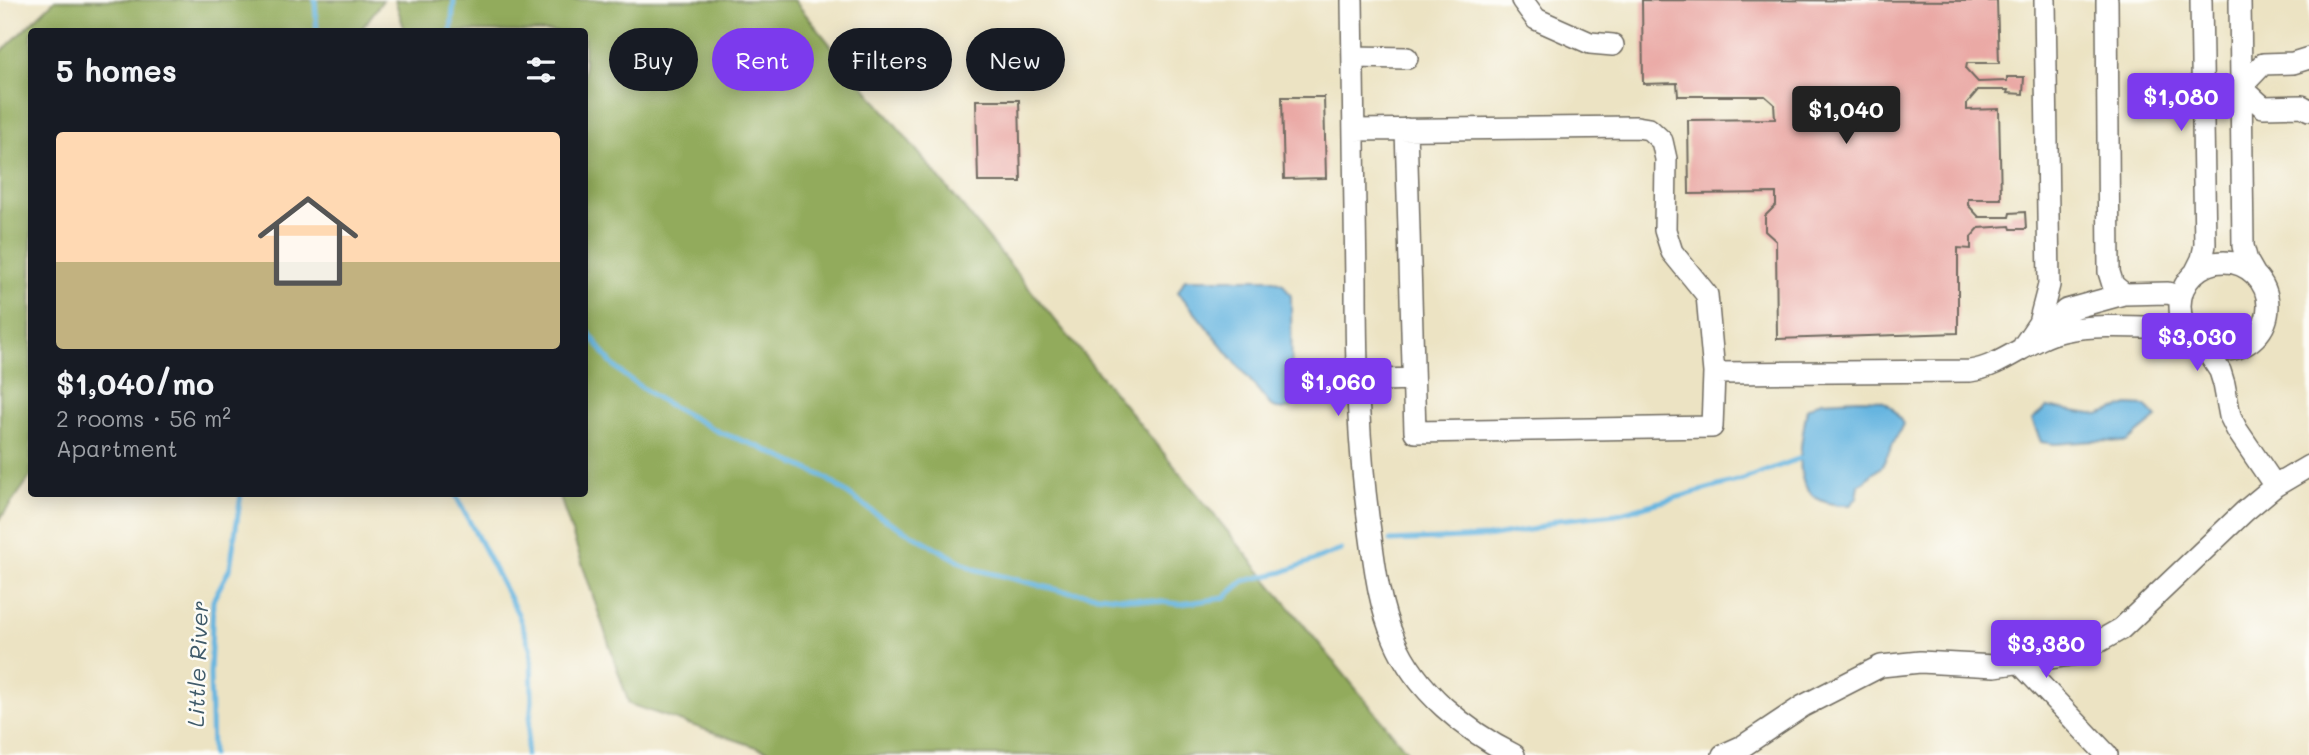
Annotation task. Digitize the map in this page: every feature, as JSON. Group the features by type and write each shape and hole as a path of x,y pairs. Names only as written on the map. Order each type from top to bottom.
{"street":[{"path":"1352,0 1357,381 1363,481 1376,578 1394,641 1406,662 1442,705 1474,732 1514,755"},
{"path":"1522,0 1536,19 1590,43 1613,45"},
{"path":"2021,350 2039,323 2046,303 2048,274 2045,0"},
{"path":"2106,0 2109,272 2112,285 2124,294"},
{"path":"2201,0 2205,245 2202,259 2181,297 2180,311 2187,328 2213,359 2224,384 2226,401 2236,430 2275,486"},
{"path":"2203,345 2230,350 2243,346 2259,333 2268,313 2266,293 2246,261 2243,246 2240,0"},
{"path":"1353,57 1407,58"},
{"path":"2202,89 2241,87 2263,64 2293,63 2309,58"},
{"path":"2241,87 2263,107 2301,106 2309,110"},
{"path":"1354,130 1406,129 1637,127 1649,129 1662,141 1666,159 1665,230 1672,252 1707,295 1714,373 1712,428 1415,432 1406,129"},
{"path":"2195,273 2206,266 2231,263 2243,266 2255,275"},
{"path":"2048,274 2051,286 2066,310 2085,328"},
{"path":"2021,350 2066,310 2124,294 2168,293 2181,297"},
{"path":"1714,373 1970,372 1998,362 2040,338 2063,331 2085,328 2187,328"},
{"path":"2224,384 2243,346"},
{"path":"1357,381 1412,379"},
{"path":"1723,755 1743,746 1803,706 1881,666 1920,662 1996,666 2077,654 2121,629 2245,512 2275,486 2309,466"},
{"path":"2020,663 2107,755"}],"green space":[{"path":"55,0 383,0 362,28 28,28 28,480 0,519 0,53"},
{"path":"395,0 794,0 828,42 828,91 868,91 1410,755 780,755 629,704 560,497 588,497 588,28 404,28"}],"water":[{"path":"1185,279 1271,279 1283,284 1291,296 1292,407 1282,410 1271,406 1178,292"},
{"path":"1858,399 1886,403 1903,424 1882,466 1859,485 1857,498 1850,505 1829,503 1815,497 1806,487 1802,475 1801,443 1807,409 1821,401"},
{"path":"2128,405 2146,406 2157,418 2127,442 2041,442 2032,420 2047,407 2098,415"}],"building":[{"path":"1642,0 1997,1 1999,63 1967,63 1966,69 1978,82 2007,81 2007,77 2024,77 2023,94 2007,93 2008,90 1978,90 1967,103 1967,110 1999,109 2001,199 1968,199 1968,205 1979,217 2009,217 2010,213 2025,212 2026,229 2011,229 2010,226 1979,228 1971,237 1971,249 1958,248 1958,333 1777,339 1776,241 1765,231 1765,216 1776,205 1776,193 1689,194 1688,120 1775,119 1774,104 1765,96 1678,96 1677,83 1643,84"},
{"path":"1282,97 1324,97 1326,178 1284,179"},
{"path":"976,100 1019,100 1021,182 978,182"}],"waterway":[{"name":"Little River","path":"315,0 317,28"},
{"path":"451,28 454,0"},
{"path":"588,331 611,363 660,400 719,432 823,476 879,516 974,569 1062,591 1180,604 1224,598 1244,581 1283,572 1341,550"},
{"path":"1390,541 1487,537 1535,529 1557,520 1617,514 1744,479 1801,458"},
{"name":"Little River","path":"212,755 210,674 213,600 230,568 241,497"},
{"path":"457,497 518,614 531,650 532,701 526,755"}]}
